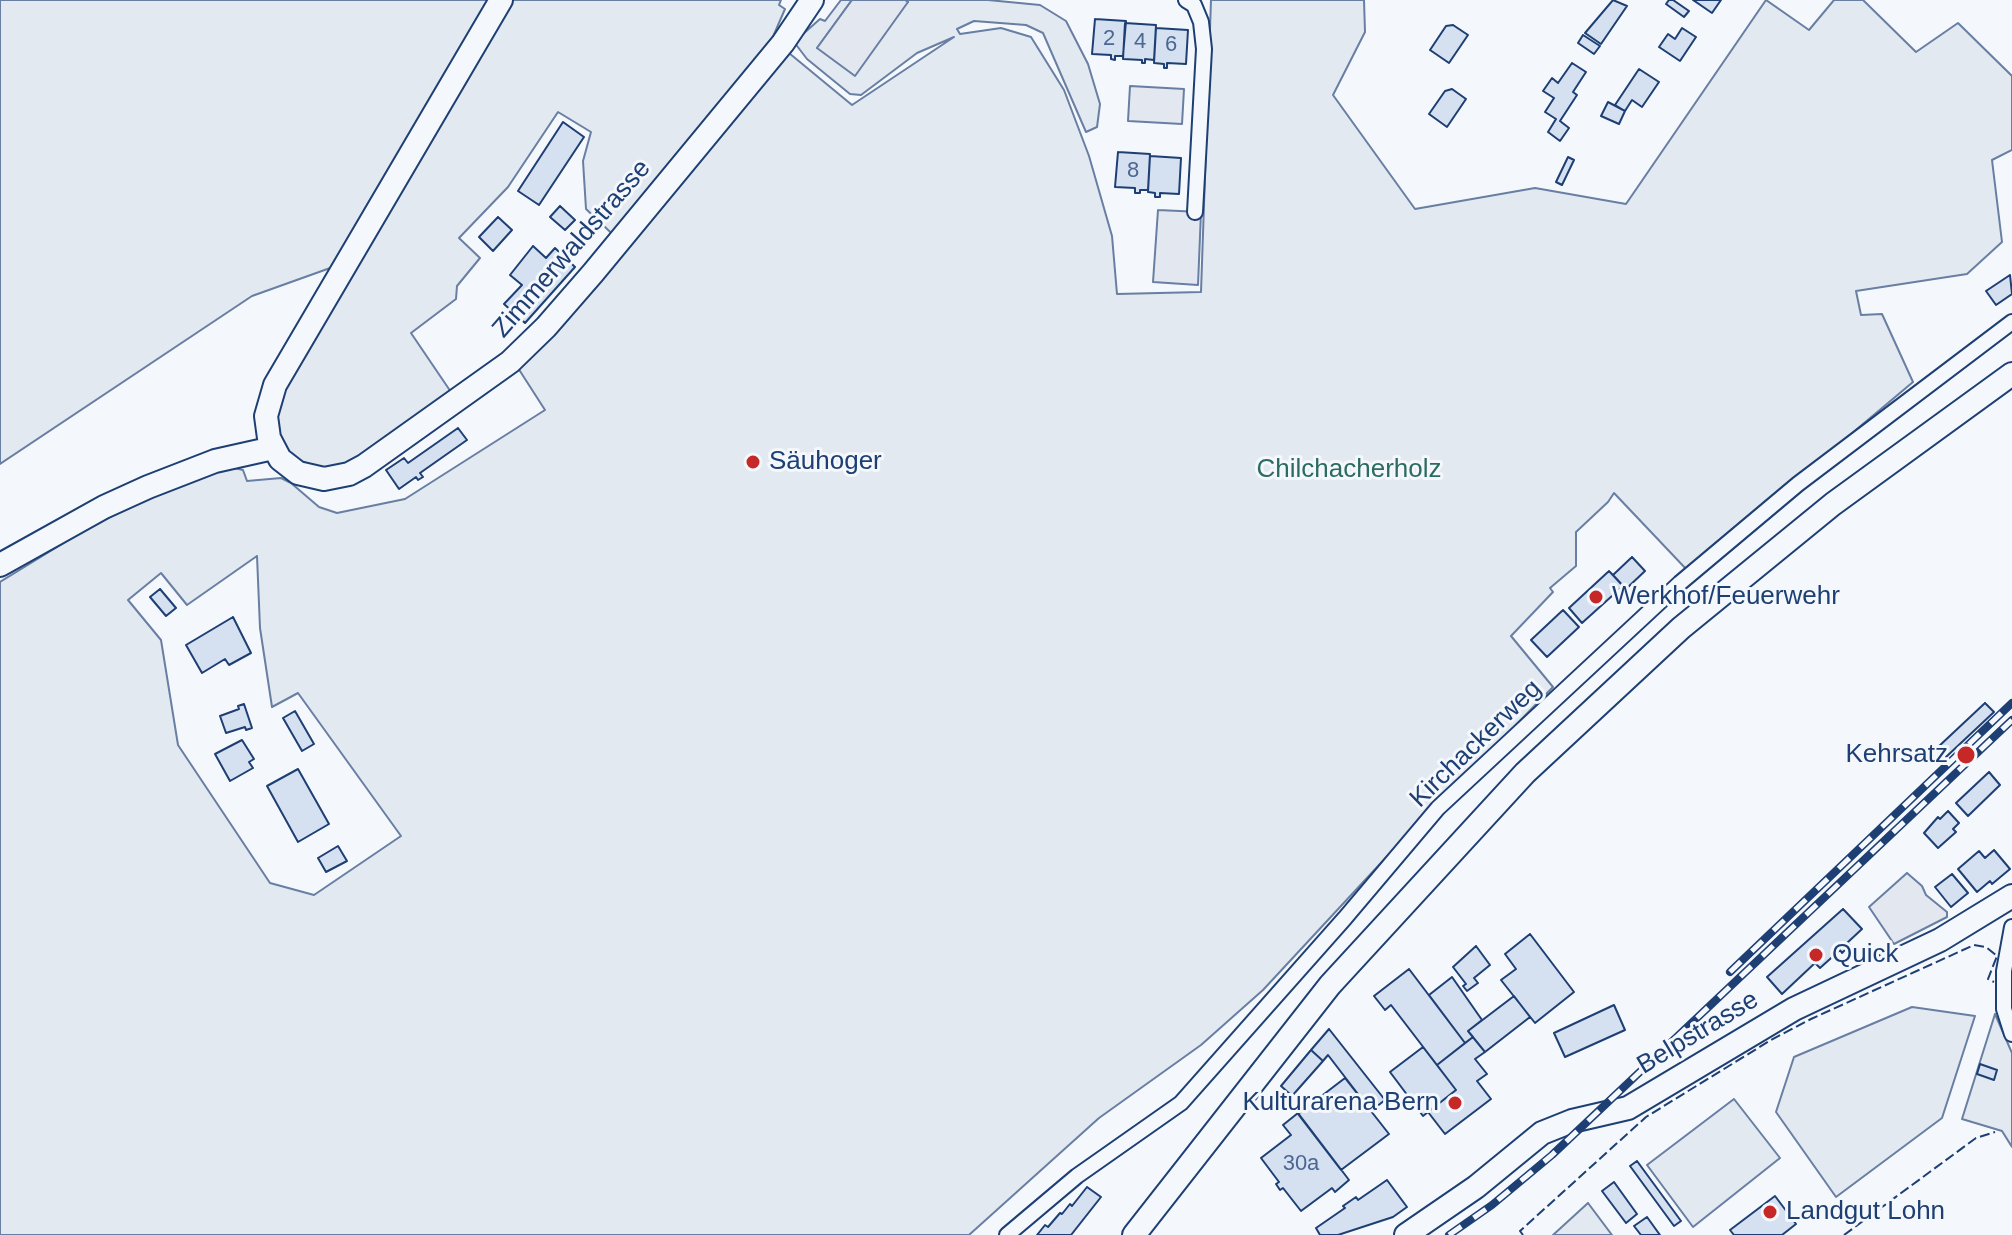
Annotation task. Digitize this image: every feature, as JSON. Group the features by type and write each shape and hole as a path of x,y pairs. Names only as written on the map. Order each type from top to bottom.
{"street":[{"path":"0,565 91,514 148,487 224,459 273,448 266,428 266,416 281,372 501,0"},
{"name":"Zimmerwaldstrasse","path":"273,448 288,467 310,477 324,479 349,474 395,445 510,362 546,327 593,273 768,61 812,0"},
{"path":"1186,0 1194,5 1198,13 1204,49 1195,212"},
{"name":"Kirchackerweg","path":"1007,1235 1077,1176 1181,1103 1438,808 1680,583 1798,484 2012,322"},
{"path":"1134,1235 1330,985 1525,773 1681,628 1833,504 2012,374"},
{"name":"Belpstrasse","path":"1393,1235 1414,1230 1476,1187 1542,1133 1572,1121 1628,1108 1794,1009 1940,940 2012,897"},
{"path":"2012,927 2004,971 2004,1009 2012,1034"}],"green space":[{"path":"0,0 494,0 333,267 252,296 0,464"},
{"name":"Chilchacherholz","path":"513,0 781,0 779,5 785,9 772,39 852,105 954,37 917,53 861,95 850,94 807,59 794,42 820,19 825,21 841,0 852,0 817,48 908,2 905,0 988,0 1040,5 1066,21 1088,64 1100,104 1097,127 1086,132 1043,33 1026,25 974,21 957,29 960,34 1001,28 1031,37 1064,90 1089,156 1112,236 1117,294 1201,292 1211,0 1364,0 1365,32 1333,95 1415,209 1535,188 1626,204 1766,0 1809,30 1834,0 1863,0 1916,52 1958,23 2012,76 2012,150 1992,160 2002,242 1967,274 1856,291 1861,315 1882,314 1913,382 1688,571 1614,493 1576,532 1576,566 1550,588 1553,592 1511,636 1553,687 1392,851 1263,990 1201,1045 1099,1118 969,1235 0,1235 0,582 88,528 150,497 230,467 243,470 247,481 281,478 319,507 337,513 405,499 545,410 518,368 625,246 586,209 583,161 591,132 558,112 508,187 459,238 480,258 457,286 456,299 411,333 453,395 369,453 342,465 320,468 295,459 284,445 278,429 278,402 423,148","holes":["257,556 260,628 272,707 298,693 401,836 314,895 270,883 178,745 161,640 128,600 161,573 187,605"]},
{"path":"1912,1007 1975,1016 1942,1118 1836,1197 1776,1112 1794,1057"},
{"path":"1995,1014 2012,1053 2012,1147 2002,1131 1962,1119"},
{"path":"1734,1099 1780,1158 1693,1227 1647,1165"},
{"path":"1588,1203 1612,1235 1553,1235"}],"shaded area":[{"path":"852,0 908,2 855,76 817,48"},
{"path":"1130,86 1184,89 1182,124 1128,121"},
{"path":"1158,210 1201,212 1198,285 1153,282"},
{"path":"1907,873 1922,886 1926,895 1947,912 1947,917 1894,944 1869,907"}],"building":[{"path":"1613,0 1627,6 1601,44 1585,33"},
{"path":"1669,0 1689,11 1684,17 1666,4"},
{"path":"1693,0 1721,0 1712,13"},
{"path":"1095,19 1126,21 1123,56 1115,56 1115,60 1111,59 1111,55 1092,54"},
{"path":"1125,23 1156,25 1154,60 1145,59 1142,63 1142,60 1123,59"},
{"path":"1453,25 1468,35 1449,63 1430,50 1446,26"},
{"path":"1156,28 1188,30 1186,64 1167,63 1167,68 1164,68 1164,64 1154,63"},
{"path":"1682,28 1696,37 1680,61 1659,47 1668,34 1675,39"},
{"path":"1583,35 1600,46 1594,54 1578,43"},
{"path":"1572,63 1586,72 1573,92 1577,95 1560,121 1569,128 1560,141 1548,132 1556,119 1545,112 1554,98 1543,91 1552,78 1558,83"},
{"path":"1639,69 1659,82 1642,107 1632,100 1625,111 1615,105"},
{"path":"1452,89 1466,99 1447,127 1429,114 1445,91"},
{"path":"1608,102 1625,111 1619,124 1601,116"},
{"path":"563,122 584,137 539,205 518,191"},
{"path":"1118,152 1150,154 1148,190 1135,193 1135,188 1115,187"},
{"path":"1150,156 1181,158 1179,194 1160,193 1160,197 1155,197 1155,193 1148,192"},
{"path":"1568,157 1574,160 1562,185 1556,182"},
{"path":"560,206 575,220 565,230 550,217"},
{"path":"498,217 512,230 493,251 479,237"},
{"path":"533,246 546,258 555,248 575,267 525,323 504,304 522,285 510,275"},
{"path":"2010,275 2012,294 1996,305 1986,291"},
{"path":"458,428 467,440 420,473 423,477 418,480 416,477 399,489 386,470 404,458 408,463"},
{"path":"1632,557 1645,571 1626,589 1613,575"},
{"name":"Werkhof/Feuerwehr","path":"1609,571 1623,586 1582,623 1569,608"},
{"path":"160,589 176,608 166,616 150,597"},
{"path":"1563,610 1579,627 1547,657 1531,640"},
{"path":"233,617 251,653 229,665 225,659 202,673 186,645"},
{"path":"1985,703 1994,712 1946,757 1937,748"},
{"path":"244,704 252,728 226,733 220,716"},
{"path":"295,711 314,744 302,751 283,718"},
{"path":"242,740 254,759 249,762 253,768 230,781 215,754"},
{"path":"298,769 329,824 298,842 267,786"},
{"path":"1989,772 2000,785 1968,816 1956,803"},
{"path":"1948,811 1959,823 1953,829 1956,832 1938,848 1924,833"},
{"path":"338,846 347,861 326,872 318,858"},
{"path":"1994,850 2010,869 1977,892 1958,869 1979,851 1985,858"},
{"path":"1952,874 1968,893 1951,907 1935,887"},
{"path":"1843,909 1862,929 1847,943 1850,945 1842,953 1840,950 1820,968 1815,963 1782,994 1767,977"},
{"path":"1530,934 1574,992 1535,1023 1501,980 1516,969 1505,954"},
{"path":"1476,946 1490,965 1474,978 1478,983 1467,991 1463,986 1466,984 1453,967"},
{"path":"1409,969 1465,1043 1437,1065 1391,1005 1385,1010 1374,996"},
{"path":"1452,977 1482,1020 1468,1031 1473,1037 1465,1043 1429,995"},
{"path":"1514,996 1530,1017 1485,1052 1468,1031"},
{"path":"1614,1005 1625,1030 1565,1057 1554,1033"},
{"path":"1329,1029 1385,1100 1371,1111 1328,1055 1323,1061 1311,1050"},
{"path":"1473,1037 1485,1052 1475,1059 1487,1074 1477,1081 1491,1099 1445,1134 1428,1112 1456,1090 1437,1065"},
{"path":"1423,1047 1456,1090 1423,1116 1390,1072"},
{"path":"1311,1050 1323,1061 1292,1096 1281,1086"},
{"path":"1980,1064 1997,1070 1994,1080 1977,1074"},
{"path":"1345,1078 1389,1134 1341,1170 1298,1114"},
{"path":"1298,1113 1349,1180 1335,1192 1332,1188 1301,1211 1283,1188 1280,1190 1276,1184 1279,1182 1261,1158 1291,1135 1283,1125"},
{"path":"1637,1161 1681,1221 1674,1226 1630,1166"},
{"path":"1387,1180 1407,1207 1393,1217 1338,1235 1320,1235 1316,1228 1356,1197 1358,1200"},
{"path":"1614,1182 1637,1214 1626,1223 1602,1191"},
{"path":"1087,1187 1101,1197 1071,1235 1037,1235 1070,1204 1072,1206"},
{"name":"Landgut Lohn","path":"1775,1196 1796,1224 1782,1235 1734,1235 1730,1230"},
{"path":"1647,1217 1660,1235 1641,1235 1634,1226"}],"railway":[{"path":"1730,972 2012,703"},
{"path":"1449,1235 1492,1205 1552,1155 2012,720"}],"fence":[{"path":"1523,1235 1520,1231 1646,1117 1771,1040 1974,945 1986,947 1997,956 1988,979 1994,982"},
{"path":"1844,1235 1976,1138 1995,1132"}],"place":[{"name":"Säuhoger","path":"753,462"},
{"name":"Werkhof/Feuerwehr","path":"1596,597"},
{"name":"Kehrsatz","path":"1966,755"},
{"name":"Quick","path":"1816,955"},
{"name":"Kulturarena Bern","path":"1455,1103"},
{"name":"Landgut Lohn","path":"1770,1212"}]}
